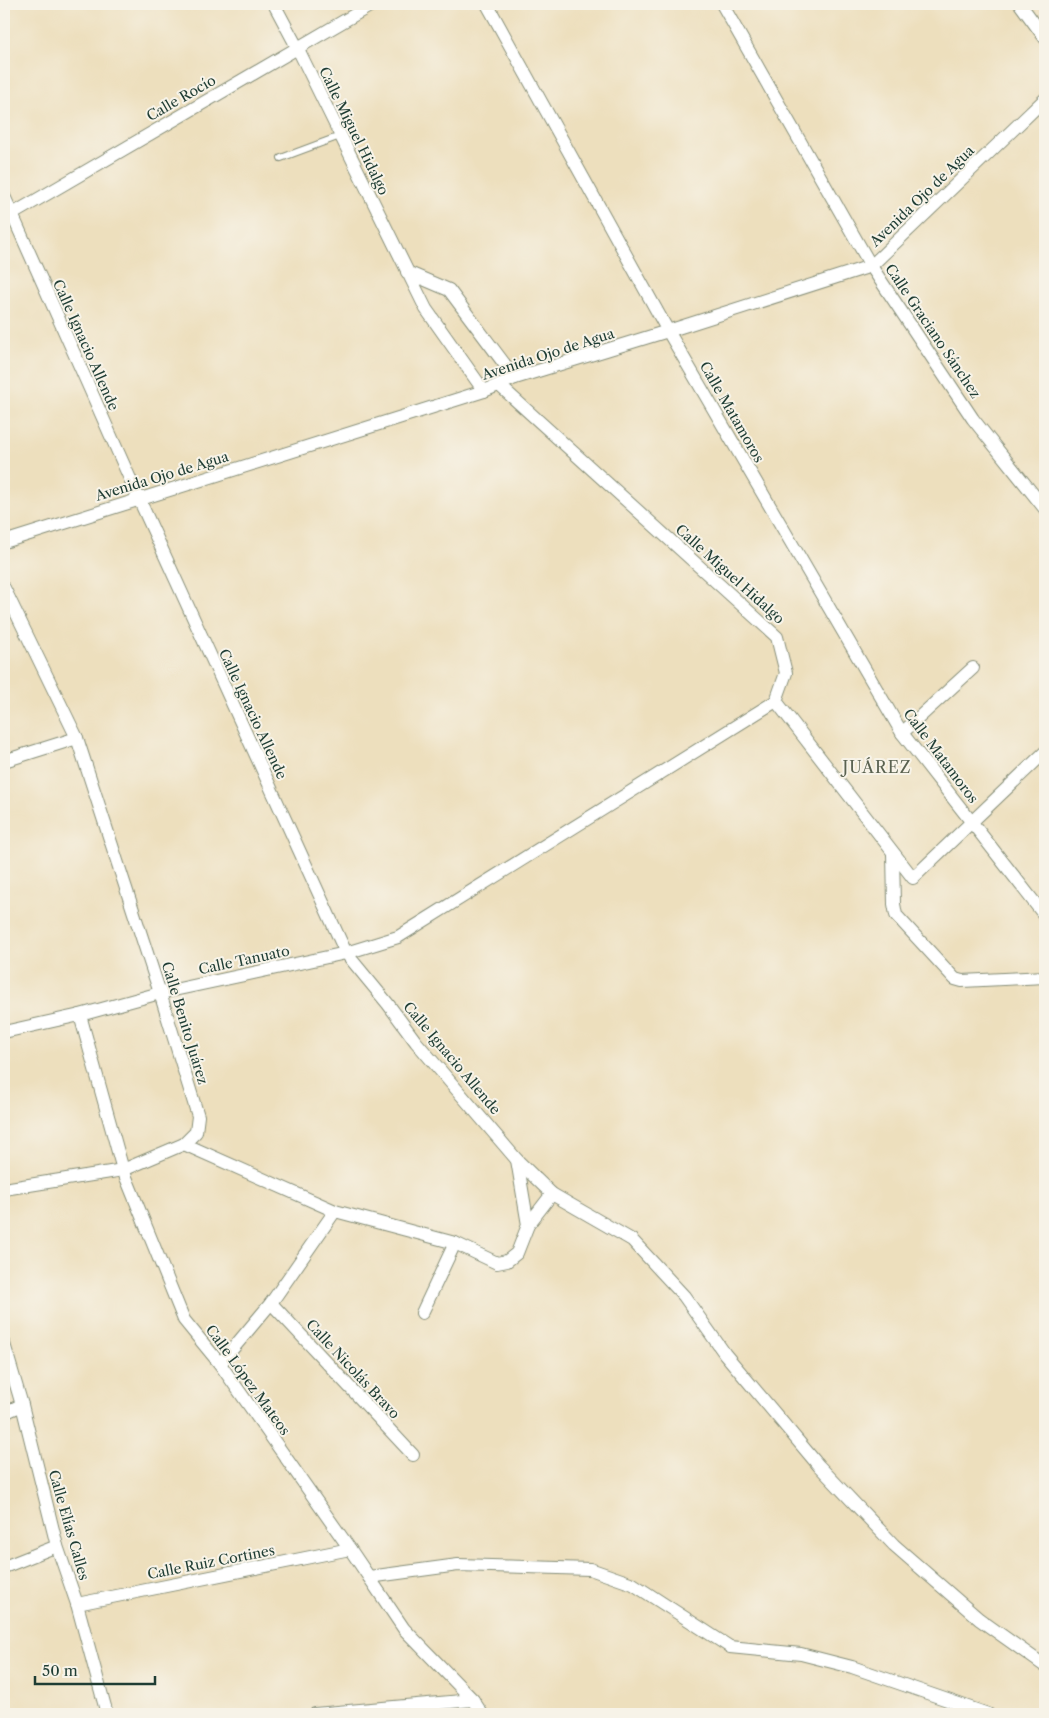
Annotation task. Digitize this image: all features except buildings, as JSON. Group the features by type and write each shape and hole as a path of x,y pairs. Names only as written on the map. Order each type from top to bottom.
{"street":[{"name":"Calle Miguel Hidalgo","path":"274,4 426,309 484,390"},
{"name":"Calle Rocío","path":"8,217 373,4"},
{"name":"Calle Matamoros","path":"487,4 668,331 902,733 972,821"},
{"name":"Calle Graciano Sánchez","path":"722,4 871,266 973,419 1045,509"},
{"path":"1020,4 1045,38"},
{"name":"Avenida Ojo de Agua","path":"4,542 871,266 1045,99"},
{"name":"Calle Ignacio Allende","path":"4,196 8,217 346,953 416,1042 517,1160 552,1194 632,1240 684,1296 725,1354 819,1466 894,1545 979,1619 1045,1666"},
{"path":"407,272 449,290 516,378"},
{"name":"Calle Miguel Hidalgo","path":"499,385 777,637 786,673 776,701"},
{"name":"Calle Benito Juárez","path":"4,588 77,738 160,993 198,1116 196,1132 184,1144"},
{"path":"902,733 973,668"},
{"path":"776,701 913,878 1045,752"},
{"name":"Calle Tanuato","path":"4,1032 80,1015 160,993 346,953 398,937 776,701"},
{"path":"4,760 77,738"},
{"path":"972,821 1045,914"},
{"path":"894,853 894,904 896,916 955,979 962,981 1045,978"},
{"name":"Calle López Mateos","path":"80,1015 123,1170 184,1320 220,1364 404,1629 473,1700 482,1714"},
{"path":"4,1190 123,1170 184,1144 335,1211 455,1244 497,1263 507,1261 518,1253 528,1225 552,1194"},
{"path":"517,1160 528,1225"},
{"path":"220,1364 271,1303 335,1211"},
{"path":"422,1313 455,1244"},
{"name":"Calle Nicolás Bravo","path":"271,1303 413,1455"},
{"name":"Calle Elías Calles","path":"4,1344 22,1405 57,1546 77,1604 107,1714"},
{"path":"4,1413 22,1405"},
{"path":"4,1567 57,1546"},
{"name":"Calle Ruiz Cortines","path":"77,1604 350,1549"},
{"path":"369,1577 458,1566 590,1569 633,1584 730,1647 801,1654 852,1668 988,1714"},
{"path":"316,1714 473,1700"}],"lane":[{"path":"282,158 340,136"}],"district":[{"name":"JUÁREZ","path":"877,767"}]}
